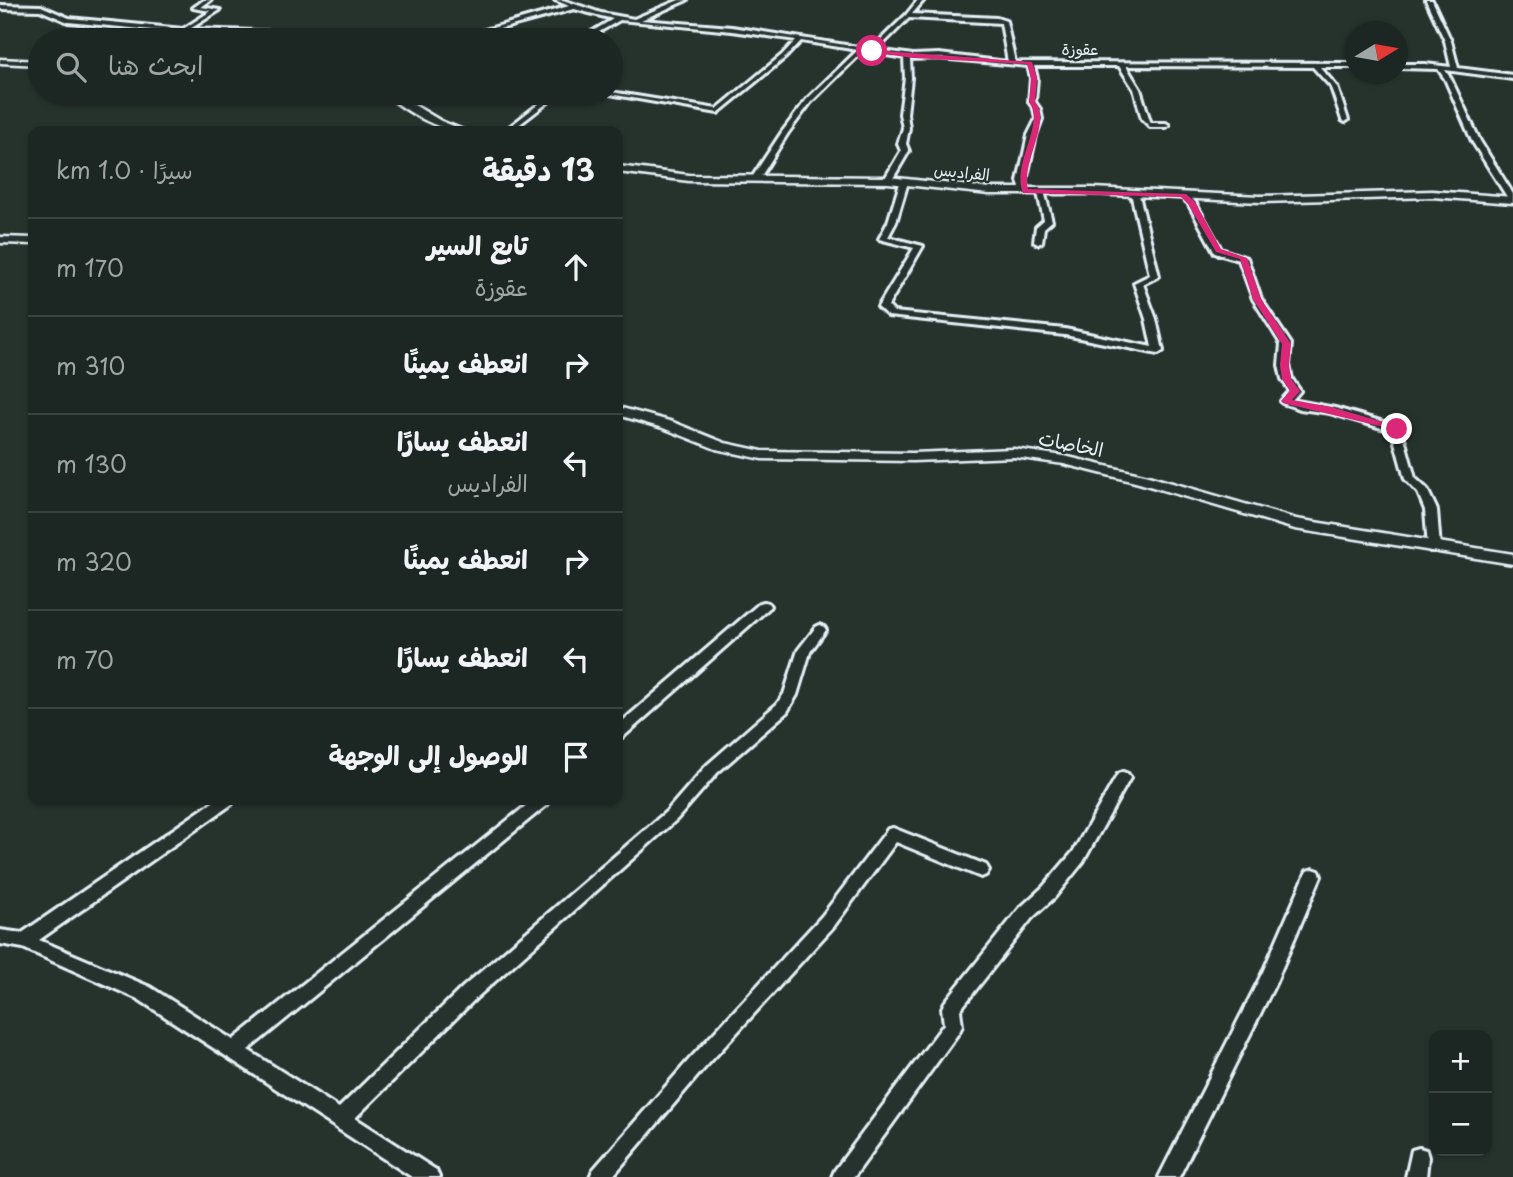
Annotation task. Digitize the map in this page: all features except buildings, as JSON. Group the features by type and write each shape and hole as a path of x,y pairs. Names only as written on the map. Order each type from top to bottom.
{"street":[{"path":"189,28 217,10 196,8 208,0"},
{"name":"عقوزة","path":"558,0 573,8 618,19 732,29 913,57 939,56 1012,64 1345,65"},
{"path":"634,21 684,0"},
{"path":"872,51 921,0"},
{"path":"1429,0 1448,41 1455,69"},
{"path":"0,7 41,8 68,20 152,28"},
{"path":"498,28 573,8"},
{"path":"908,16 1001,20 1004,22 1012,64"},
{"path":"602,28 618,19"},
{"path":"623,96 718,111 784,56 800,39"},
{"path":"755,179 801,109 862,49"},
{"path":"888,180 905,152 902,144 906,128 902,119 910,82 907,58 913,57"},
{"path":"0,61 28,63"},
{"path":"1025,191 1022,181 1032,135 1039,119 1032,102 1034,78 1030,63"},
{"path":"1119,63 1126,69 1138,93 1145,120 1150,125 1166,125"},
{"path":"1316,66 1335,87 1345,120"},
{"path":"1408,66 1455,69 1513,77"},
{"path":"1440,68 1448,79 1476,141 1513,200"},
{"path":"408,105 447,126"},
{"path":"514,126 541,105"},
{"name":"الفراديس","path":"623,170 689,178 888,180 989,191 1135,193 1260,199 1432,194 1513,200"},
{"path":"904,182 892,222 883,239 919,246 883,307 891,314 1065,332 1158,351 1151,319 1138,283 1155,276 1135,193"},
{"path":"1038,242 1040,227 1048,221 1040,191"},
{"path":"1183,195 1191,202 1218,251 1243,258 1257,299 1286,344 1285,372 1295,391 1286,401 1300,407 1331,410 1397,429 1410,479 1423,491 1431,510 1433,548"},
{"path":"0,240 28,241"},
{"name":"الخاصات","path":"623,412 668,425 721,446 762,455 913,457 1014,453 1064,460 1143,479 1294,524 1513,559"},
{"path":"623,729 764,606"},
{"path":"340,1120 469,993 672,816 712,769 782,708 790,695 804,650 820,630"},
{"path":"842,1177 953,1026 951,1008 1026,913 1049,892 1078,857 1123,778"},
{"path":"24,941 220,805"},
{"path":"233,1051 536,805"},
{"path":"600,1177 694,1067 828,921 893,834 981,870"},
{"path":"1169,1177 1269,978 1314,876"},
{"path":"0,937 24,941 144,993 429,1177"},
{"path":"1416,1177 1419,1157"}],"route":[{"path":"872,51 913,57 939,56 1012,64 1030,63 1034,78 1032,102 1039,119 1034,125 1022,181 1025,191 1183,195 1191,202 1218,251 1243,258 1257,299 1282,334 1286,344 1284,365 1287,379 1295,391 1286,401 1300,407 1331,410 1397,429"}]}
